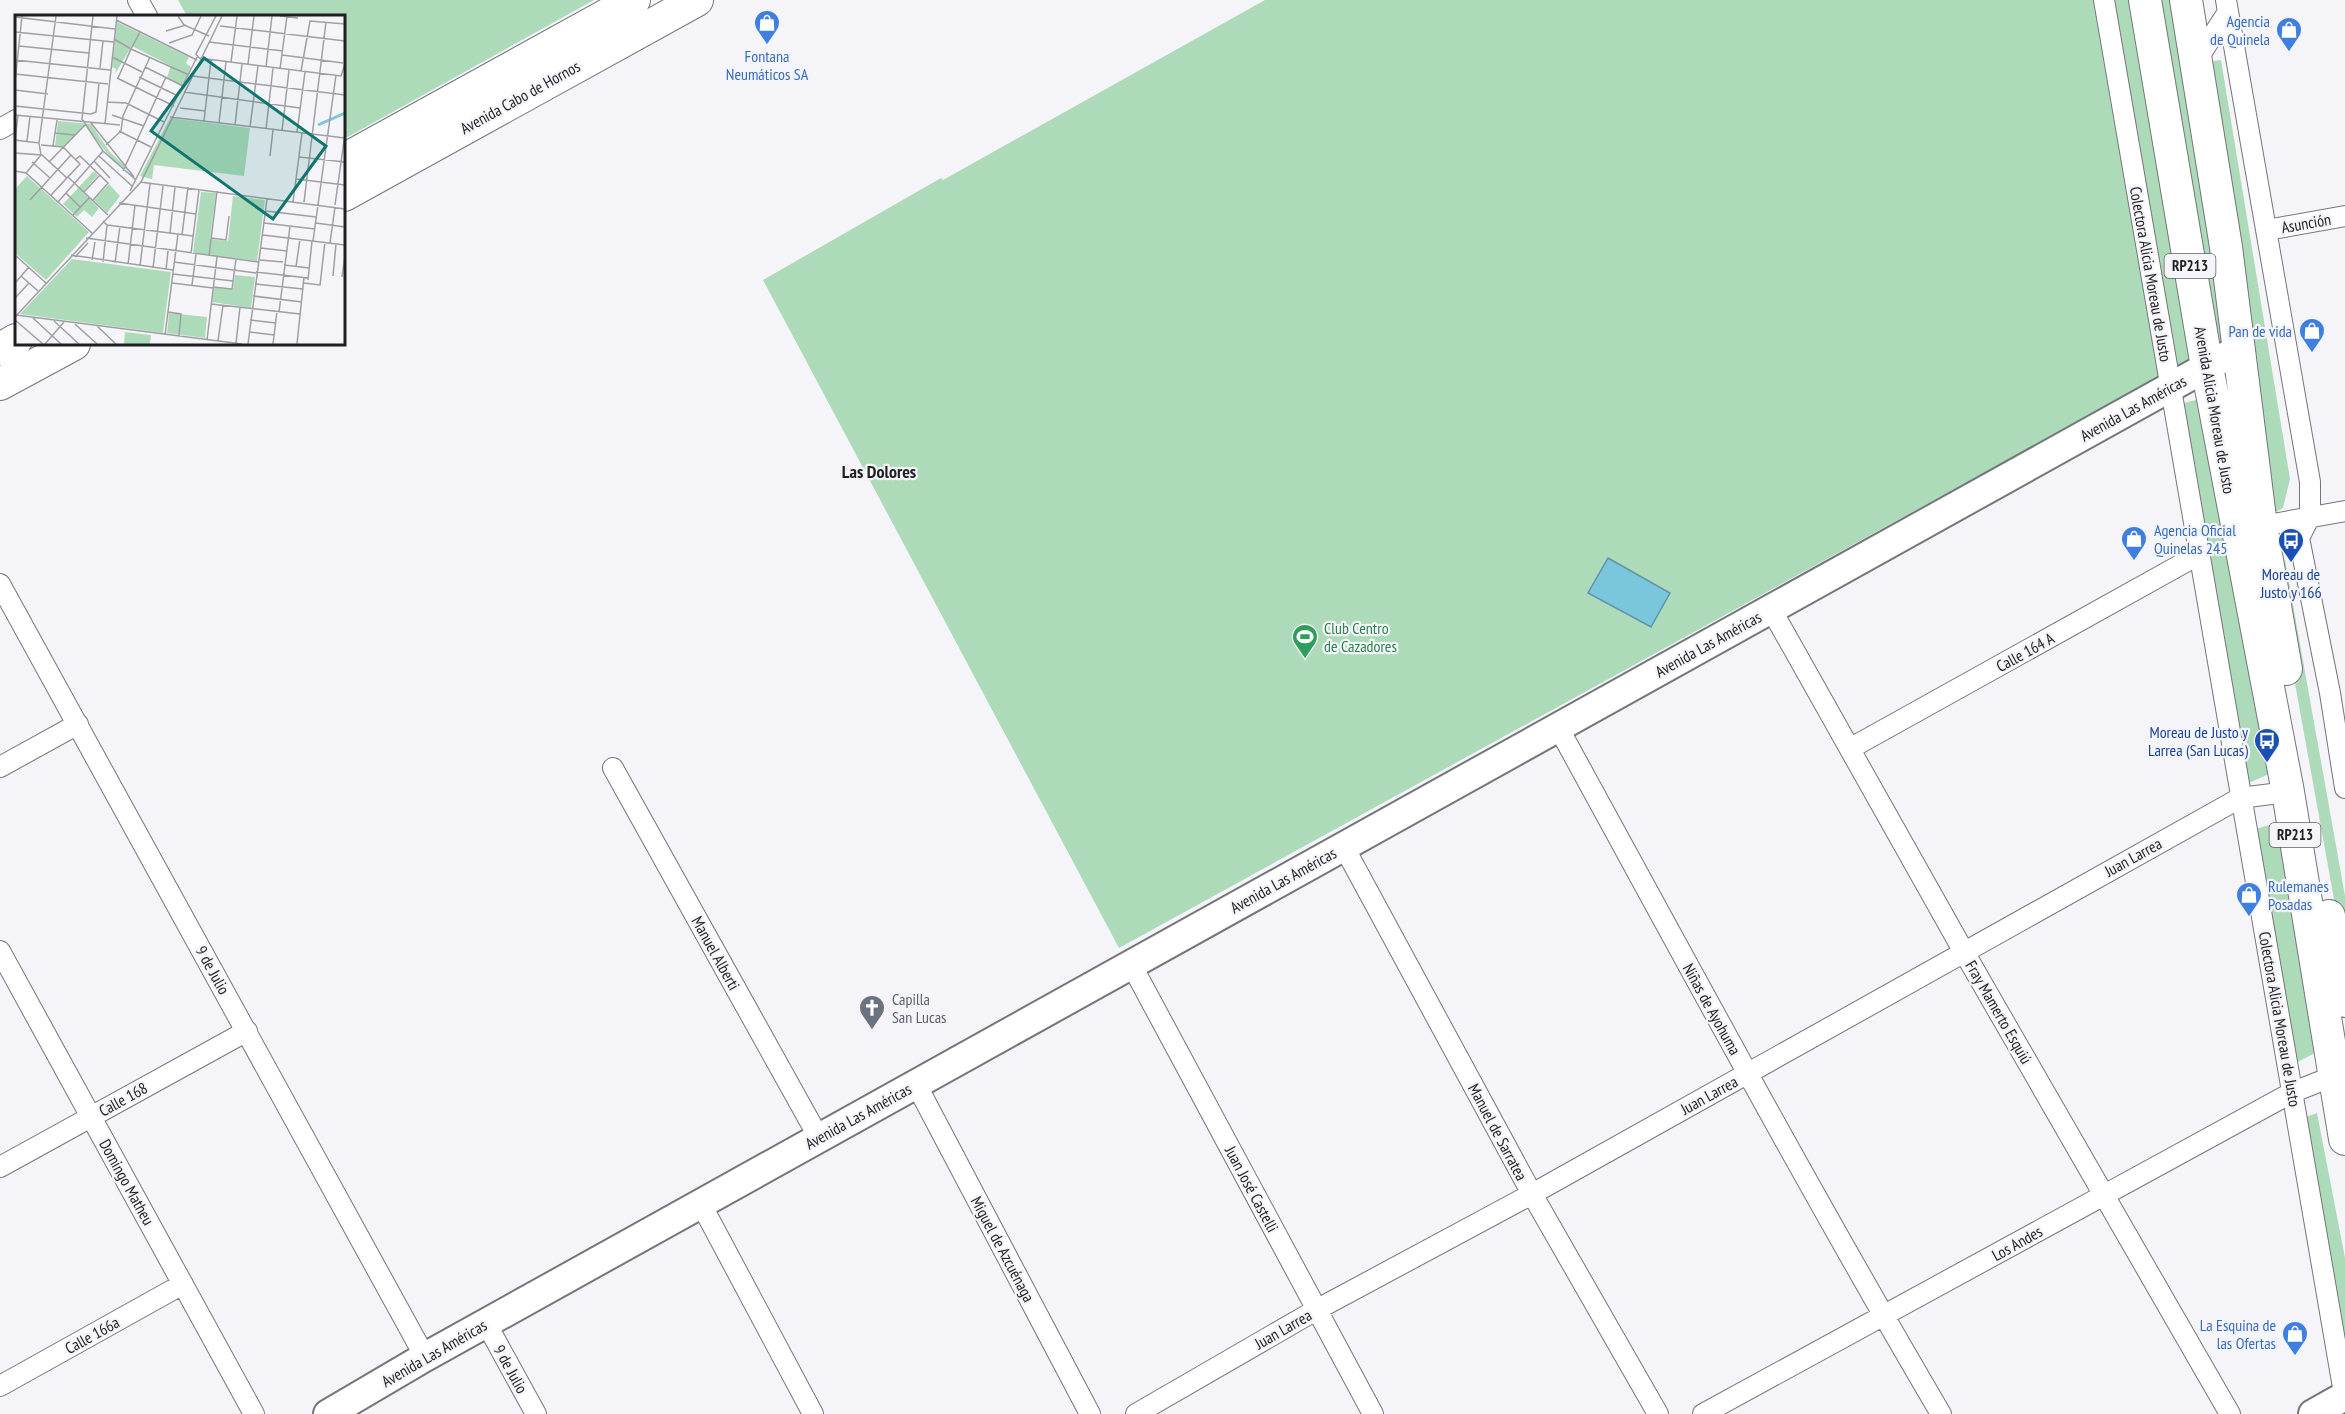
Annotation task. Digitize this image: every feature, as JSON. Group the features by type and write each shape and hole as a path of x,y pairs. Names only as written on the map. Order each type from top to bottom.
{"main road":[{"name":"Avenida Cabo de Hornos","path":"345,159 634,0"},
{"name":"Avenida Cabo de Hornos","path":"345,194 697,0"},
{"name":"Avenida Alicia Moreau de Justo","path":"2145,0 2207,367 2249,529 2345,1001"},
{"name":"Avenida Alicia Moreau de Justo","path":"2186,0 2226,247 2239,349 2249,529 2288,792 2345,1139"},
{"path":"0,349 15,341"},
{"path":"0,384 72,345"},
{"name":"Avenida Las Américas","path":"328,1414 486,1323 2239,349"},
{"path":"2313,1414 2345,1397"}],"street":[{"path":"138,0 146,15"},
{"name":"Colectora Alicia Moreau de Justo","path":"2104,0 2345,1397"},
{"path":"2196,61 2227,6"},
{"path":"2227,6 2310,482 2310,516 2299,538 2338,692 2345,788"},
{"path":"0,129 15,121"},
{"name":"Asunción","path":"2267,230 2345,216"},
{"path":"2249,529 2345,511"},
{"name":"Calle 164 A","path":"1851,748 2198,555"},
{"name":"9 de Julio","path":"0,584 425,1357"},
{"name":"Fray Mamerto Esquiú","path":"1772,609 1964,952 2230,1414"},
{"path":"0,766 78,724"},
{"name":"Niñas de Ayohuma","path":"1558,727 1747,1074 1941,1414"},
{"name":"Manuel Alberti","path":"613,768 819,1138"},
{"name":"Juan Larrea","path":"1136,1414 1316,1310 1532,1194 2240,798 2288,792"},
{"name":"Manuel de Sarratea","path":"1344,847 1532,1194 1658,1414"},
{"name":"Domingo Matheu","path":"0,951 7,978 91,1117 255,1414"},
{"name":"Juan José Castelli","path":"1131,964 1373,1414"},
{"name":"Calle 168","path":"0,1167 247,1031"},
{"name":"Los Andes","path":"1703,1414 2294,1092 2334,1076"},
{"name":"Miguel de Azcuénaga","path":"916,1084 1090,1414"},
{"path":"701,1204 813,1414"},
{"name":"Calle 166a","path":"0,1386 183,1284"},
{"name":"9 de Julio","path":"486,1323 536,1414"}],"green space":[{"path":"178,0 594,0 345,138 345,15 186,15"},
{"name":"Club Centro de Cazadores","path":"1265,0 2104,0 2169,371 1119,948 763,280 941,178 943,180"},
{"path":"2112,0 2138,0 2200,361 2175,371"},
{"path":"2154,0 2178,0 2231,339 2209,344"},
{"path":"2221,60 2290,479 2283,508 2267,517 2207,62"},
{"path":"2204,398 2269,774 2240,787 2171,406"},
{"path":"2285,560 2345,896 2345,960 2273,562"},
{"path":"2279,822 2321,1050 2286,1068 2246,832"},
{"path":"2317,1113 2345,1258 2345,1372 2297,1120"}],"water":[{"path":"1608,558 1670,593 1651,627 1588,593"}],"place":[{"name":"Fontana Neumáticos SA","path":"767,46"},
{"name":"Agencia de Quinela","path":"2289,53"},
{"name":"Pan de vida","path":"2312,354"},
{"name":"Agencia Oficial Quinelas 245","path":"2134,562"},
{"name":"Moreau de Justo y 166","path":"2291,564"},
{"name":"Club Centro de Cazadores","path":"1305,660"},
{"name":"Moreau de Justo y Larrea (San Lucas)","path":"2267,764"},
{"name":"Rulemanes Posadas","path":"2249,918"},
{"name":"Capilla San Lucas","path":"872,1031"},
{"name":"La Esquina de las Ofertas","path":"2295,1357"}],"district":[{"name":"Las Dolores","path":"879,472"}]}
